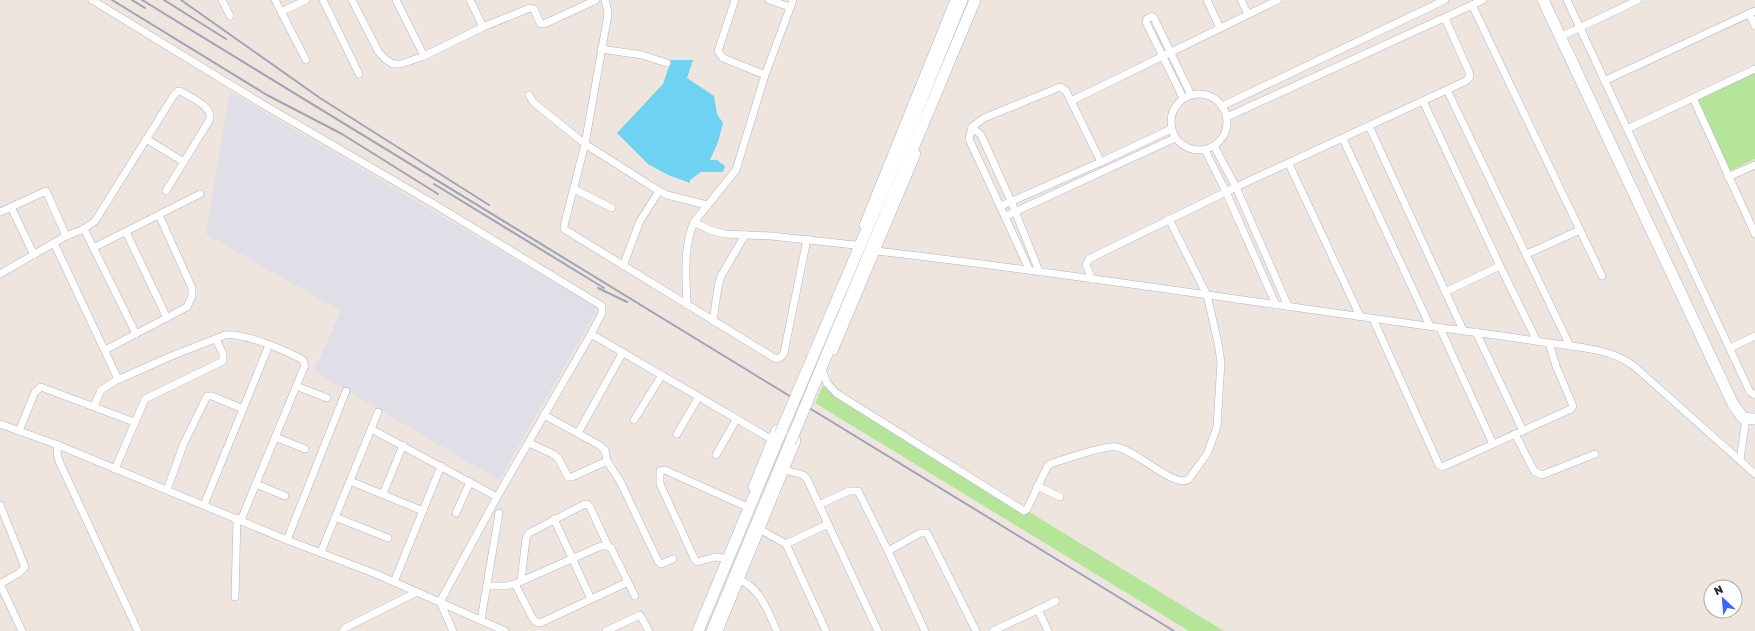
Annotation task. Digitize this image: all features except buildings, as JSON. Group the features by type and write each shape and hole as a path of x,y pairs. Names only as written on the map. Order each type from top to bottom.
{"main road":[{"path":"698,631 776,437 804,377 904,142 962,0"},
{"path":"712,631 975,0"},
{"path":"1543,0 1733,404 1738,413 1750,419"}],"street":[{"path":"92,0 264,105 601,304 603,308 602,313 591,334 497,497 440,602 451,630"},
{"path":"222,0 230,16"},
{"path":"275,0 306,60"},
{"path":"281,12 306,0"},
{"path":"323,0 359,74"},
{"path":"352,0 378,51 385,59 393,64 401,64 424,56 483,27 530,8 534,9 540,23 544,24 596,0"},
{"path":"396,0 424,56"},
{"path":"470,0 483,27"},
{"path":"606,0 608,12 585,144 564,229 776,359 781,357 784,353 807,239"},
{"path":"734,0 718,51 723,58 764,75"},
{"path":"687,305 687,260 690,230 707,205 736,170 764,75 791,4 769,0"},
{"path":"804,377 806,360 855,245 954,0"},
{"path":"980,0 840,338 818,378 827,383 836,393 1024,511 1027,509 1037,486 1050,464 1101,448 1115,446 1130,451 1180,482 1188,480 1207,454 1217,427 1219,416 1220,362 1217,336 1207,295 1169,219"},
{"path":"1207,0 1220,28"},
{"path":"1241,0 1248,14"},
{"path":"1071,101 1170,51 1278,0"},
{"path":"1092,279 1086,265 1089,259 1236,187 1289,164 1466,81 1470,76 1447,16 1444,0 1222,106"},
{"path":"1227,117 1482,0"},
{"path":"1566,0 1750,392 1755,395"},
{"path":"1560,37 1638,0"},
{"path":"1472,5 1602,276"},
{"path":"1604,81 1752,12 1755,26"},
{"path":"1183,98 1146,22 1147,19 1152,16 1191,95"},
{"path":"601,49 642,55 667,63"},
{"path":"1627,129 1755,69"},
{"path":"1029,269 1006,216 969,139 972,127 984,118 1056,88 1063,88 1071,101 1100,162"},
{"path":"1447,90 1570,346"},
{"path":"0,274 66,236 84,229 95,221 174,95 178,92 182,92 208,109 211,114 210,119 166,191"},
{"path":"529,95 533,102 585,144 659,191 667,195 707,205"},
{"path":"1191,95 1206,95 1213,97 1222,106 1227,117 1225,134 1214,146 1205,150 1196,151 1188,149 1180,144 1175,138 1171,129 1170,120 1172,112 1183,98 1191,95"},
{"path":"1693,98 1728,177 1753,224 1755,234"},
{"path":"1423,101 1500,266 1537,341"},
{"path":"1369,126 1463,330"},
{"path":"972,127 981,134 1011,201 1039,271"},
{"path":"1001,206 1171,129"},
{"path":"1006,216 1175,138"},
{"path":"146,139 184,162"},
{"path":"1343,139 1430,326"},
{"path":"1214,146 1236,187 1288,306"},
{"path":"1205,150 1226,192 1276,305"},
{"path":"1289,164 1360,316"},
{"path":"1728,177 1755,164"},
{"path":"574,189 612,208"},
{"path":"0,212 46,191 66,236"},
{"path":"623,266 638,226 659,191"},
{"path":"94,248 200,194"},
{"path":"11,207 34,255"},
{"path":"105,350 187,307 192,296 192,288 159,215"},
{"path":"694,222 716,232 807,239 855,245"},
{"path":"84,229 136,334"},
{"path":"1527,254 1580,230"},
{"path":"126,232 167,318"},
{"path":"713,321 721,276 745,235"},
{"path":"54,243 118,379"},
{"path":"877,251 1029,269 1373,319 1463,330 1570,346 1611,354 1626,360 1647,377 1755,474"},
{"path":"1445,292 1500,266"},
{"path":"1373,319 1439,465 1445,466 1571,409 1573,406 1556,366 1549,343"},
{"path":"1440,328 1493,444"},
{"path":"1476,332 1523,431"},
{"path":"591,334 736,420 776,437"},
{"path":"94,406 101,390 118,379 162,360 225,336 235,335 269,345 301,358 305,362 256,484 239,519 235,597"},
{"path":"1730,348 1755,336"},
{"path":"115,469 145,399 223,361 223,354 216,339"},
{"path":"204,505 269,345"},
{"path":"578,433 623,352"},
{"path":"634,420 662,375"},
{"path":"296,386 327,398"},
{"path":"19,431 35,392 41,387 134,422"},
{"path":"287,540 346,391"},
{"path":"166,490 184,444 207,396 212,396 243,409"},
{"path":"677,434 698,398"},
{"path":"321,552 378,412"},
{"path":"544,415 578,433 605,450 607,461 620,481 658,561 661,564 673,559"},
{"path":"1740,460 1750,419"},
{"path":"716,455 736,420"},
{"path":"0,424 58,445 287,540 321,552 394,582 505,631"},
{"path":"692,631 776,437 775,430 778,428 798,438 719,631"},
{"path":"371,429 497,497"},
{"path":"1515,434 1534,471 1542,475 1595,454"},
{"path":"275,437 305,449"},
{"path":"529,443 553,454 558,458 568,477 572,477 607,461"},
{"path":"58,445 57,453 59,461 138,631"},
{"path":"383,494 403,445"},
{"path":"394,582 441,466"},
{"path":"723,558 715,557 697,562 695,560 660,484 660,471 665,470 745,506"},
{"path":"786,470 803,475 807,479 878,631"},
{"path":"350,481 423,511"},
{"path":"456,513 470,482"},
{"path":"256,484 286,496"},
{"path":"1037,486 1060,497"},
{"path":"819,505 848,490 858,492 888,551 924,631"},
{"path":"628,582 545,621 536,622 518,582 526,538 529,533 554,519 587,504 590,507 608,546 612,548 635,596"},
{"path":"0,505 25,567 20,573 0,584 22,631"},
{"path":"481,620 499,513"},
{"path":"336,517 388,538"},
{"path":"554,519 591,599"},
{"path":"786,544 828,524"},
{"path":"761,530 786,544 826,631"},
{"path":"888,551 920,533 927,533 976,631"},
{"path":"487,586 505,586 518,582 601,546 608,546"},
{"path":"740,580 748,583 756,590 777,631"},
{"path":"343,631 345,628 417,592"},
{"path":"997,630 1056,601"},
{"path":"1038,610 1048,631"},
{"path":"606,631 640,615 649,631"}],"shaded area":[{"path":"230,92 598,308 499,480 314,371 341,311 206,234"}],"green space":[{"path":"1755,73 1755,159 1730,171 1697,100"},
{"path":"823,386 1224,631 1189,631 815,403"}],"water":[{"path":"671,60 693,60 687,78 714,96 717,114 723,123 718,142 710,160 717,160 725,166 723,172 701,172 690,180 690,183 668,175 648,164 617,133 663,84"}],"railway":[{"path":"112,0 267,95 342,134 438,194"},
{"path":"132,0 145,8"},
{"path":"142,0 1174,631"},
{"path":"164,0 226,39"},
{"path":"181,0 320,98 489,205"},
{"path":"434,184 604,288"},
{"path":"598,288 627,302"}]}
